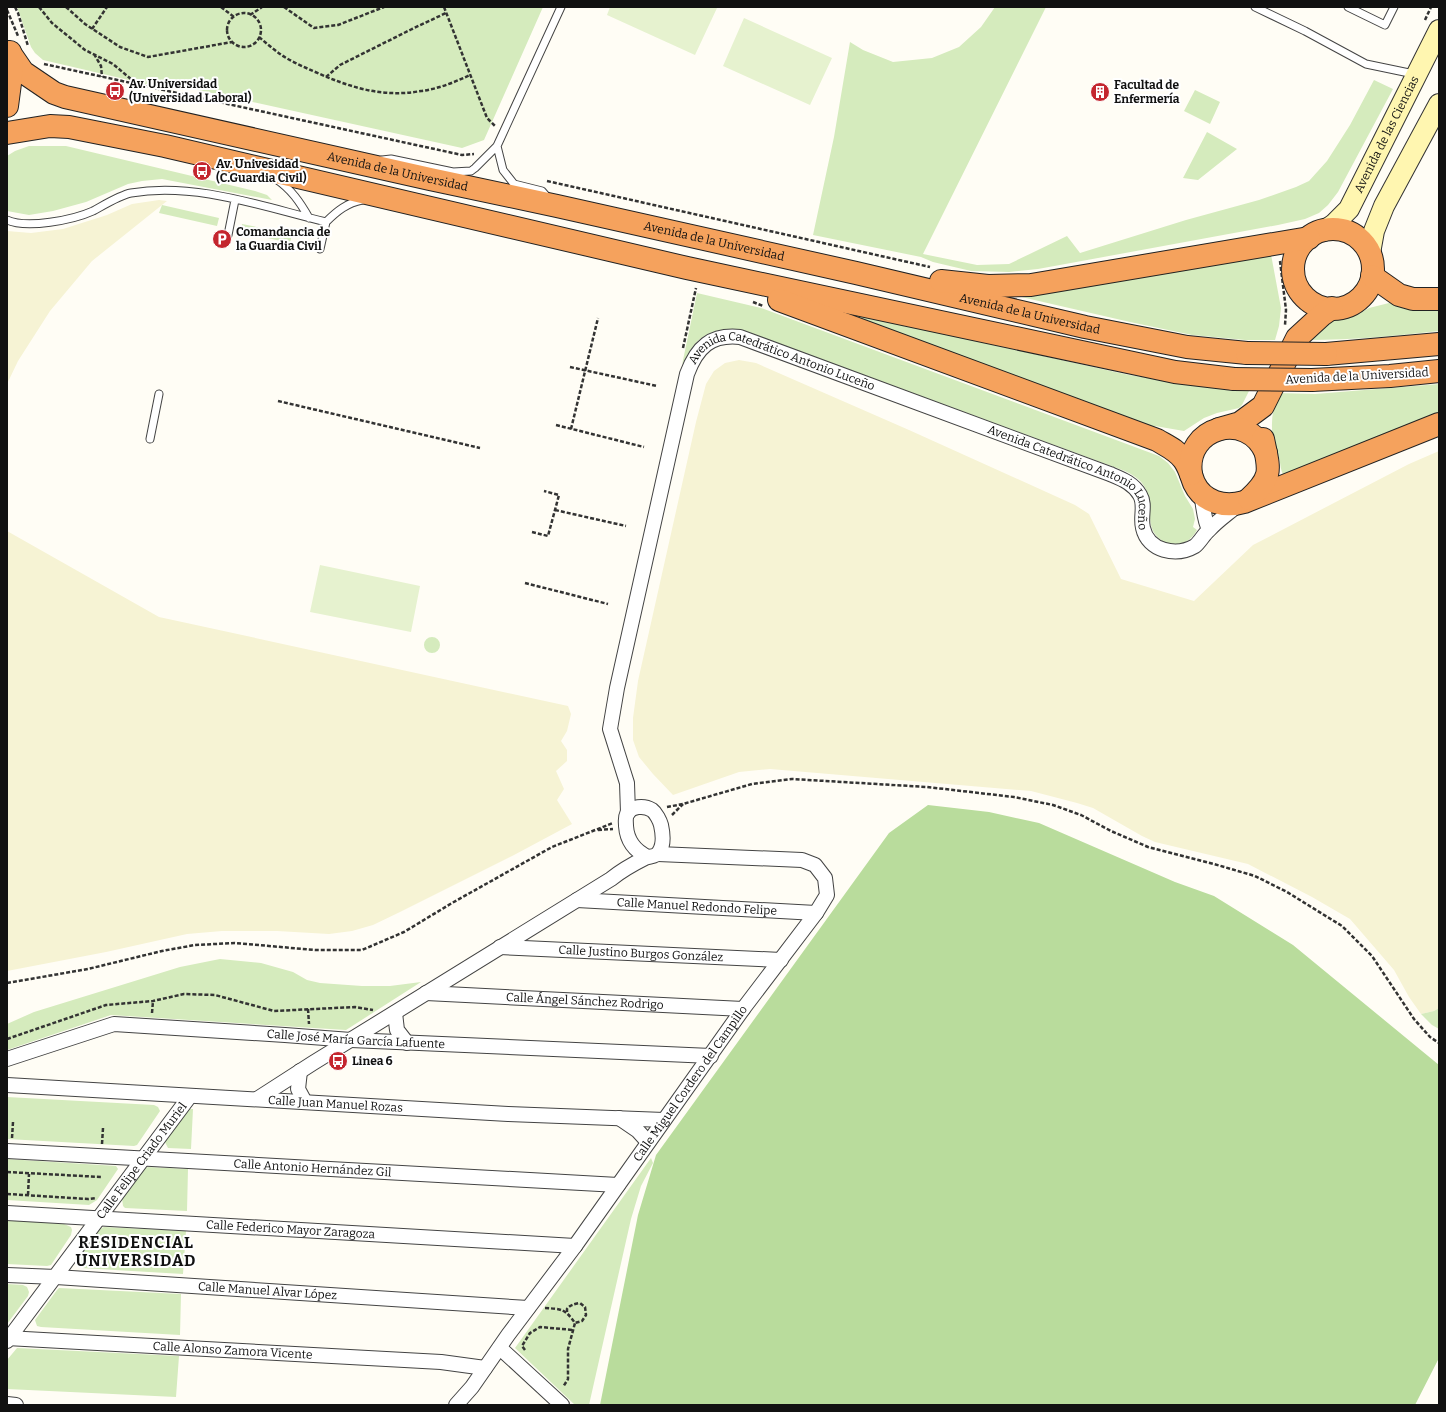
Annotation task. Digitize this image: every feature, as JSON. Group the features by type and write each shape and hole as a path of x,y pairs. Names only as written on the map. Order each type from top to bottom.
{"highway":[{"path":"7,106 16,47"},
{"name":"Avenida de la Universidad","path":"16,47 26,74 54,93 65,97 557,206 1085,327 1187,347 1247,353 1326,354 1439,344"},
{"name":"Avenida de la Universidad","path":"7,133 50,126 69,127 165,146 388,199 688,278 1175,372 1234,379 1312,380 1390,376 1439,371"},
{"path":"856,274 931,279 988,286 1031,285 1316,234 1336,229 1351,234 1364,243 1370,253 1373,267 1372,276 1368,287 1358,300 1348,306 1332,308 1315,304 1307,299 1301,292 1294,277 1294,265 1300,248 1316,234"},
{"path":"1372,276 1399,295 1413,299 1439,298"},
{"path":"688,278 825,316 1157,440 1174,449 1184,461 1196,483 1208,499 1225,505 1244,502 1439,424"},
{"path":"1298,338 1301,292"},
{"path":"1244,502 1261,488 1265,481 1268,469 1262,435 1263,406 1298,338 1322,315 1332,308"},
{"path":"1196,483 1190,462 1196,446 1204,436 1219,429 1240,423 1263,406"},
{"path":"1219,429 1231,428 1247,432 1260,442 1266,453"}],"main road":[{"name":"Avenida de las Ciencias","path":"1316,234 1334,224 1349,209 1439,30"},
{"path":"1370,253 1374,231 1384,206 1439,104"}],"street":[{"name":"Avenida Catedrático Antonio Luceño","path":"627,820 627,783 610,729 617,688 687,374 696,354 710,341 719,337 740,337 1130,482 1142,499 1142,526 1145,533 1153,544 1164,551 1179,552 1196,545 1209,529 1220,519 1244,502"},
{"path":"1196,483 1206,524 1209,529"},
{"name":"Avenida Catedrático Antonio Luceño","path":"627,783 647,809"},
{"path":"257,1099 611,879 623,869 653,855 662,847 663,839 660,821 652,810 641,807 634,808 627,820 627,836 634,848 639,853 653,855"},
{"path":"663,839 684,855"},
{"path":"623,869 634,848"},
{"name":"Calle Miguel Cordero del Campillo","path":"466,1398 485,1368 528,1308 575,1246 743,1009 781,960 827,895 825,878 815,865 802,860 653,855"},
{"name":"Calle Manuel Redondo Felipe","path":"577,900 816,912"},
{"name":"Calle Justino Burgos González","path":"500,947 781,960"},
{"name":"Calle Ángel Sánchez Rodrigo","path":"426,993 743,1009"},
{"path":"395,1013 397,1030 407,1043"},
{"name":"Calle José María García Lafuente","path":"7,1059 114,1024 351,1040 711,1056"},
{"path":"300,1071 298,1089 304,1102"},
{"name":"Calle Juan Manuel Rozas","path":"7,1085 508,1114 664,1120"},
{"name":"Calle Felipe Criado Muriel","path":"8,1339 56,1277 97,1219 190,1096"},
{"path":"619,1118 638,1131 648,1142"},
{"name":"Calle Antonio Hernández Gil","path":"7,1151 618,1185"},
{"name":"Calle Federico Mayor Zaragoza","path":"7,1213 575,1246"},
{"path":"546,1244 560,1264"},
{"name":"Calle Manuel Alvar López","path":"7,1275 528,1308"},
{"name":"Calle Alonso Zamora Vicente","path":"8,1339 459,1364 485,1368"},
{"path":"500,1348 559,1402"},
{"path":"459,1364 466,1398"},
{"path":"7,1404 16,1405"}],"lane":[{"path":"358,162 391,159 453,172 471,171 497,146 561,7"},
{"path":"1256,7 1305,31 1366,64 1416,75"},
{"path":"1348,7 1385,25 1394,7"},
{"path":"497,146 503,170 514,184 542,191 557,206"},
{"path":"253,167 277,180 294,194 309,218"},
{"path":"7,220 12,222 48,224 91,212 129,193 157,189 192,192 235,200 326,222"},
{"path":"320,249 326,222 336,211 351,202 371,198 388,199"},
{"path":"228,235 235,200"},
{"path":"150,440 159,394"}],"path":[{"path":"15,7 18,13 16,47"},
{"path":"39,7 52,23 85,50 113,64 139,85"},
{"path":"66,7 92,29 120,47 148,57 232,42"},
{"path":"92,29 107,7"},
{"path":"221,7 234,17"},
{"path":"250,15 262,7"},
{"path":"284,7 314,28 338,25 384,7"},
{"path":"444,7 487,118 503,133"},
{"path":"245,13 250,15 258,22 260,32 259,37 256,42 247,47 236,46 228,38 227,26 234,17 245,13"},
{"path":"326,77 340,65 446,13"},
{"path":"259,37 281,55 326,77 366,90 395,93 422,91 448,84 470,75"},
{"path":"94,54 100,66 102,77"},
{"path":"43,64 462,155 480,152 497,146"},
{"path":"545,180 933,268"},
{"path":"682,352 696,288 688,278"},
{"path":"746,300 768,307"},
{"path":"571,429 598,318"},
{"path":"570,367 657,386"},
{"path":"278,401 480,448"},
{"path":"556,425 644,447"},
{"path":"532,532 548,536 559,496 544,491"},
{"path":"555,510 626,526"},
{"path":"525,583 608,604"},
{"path":"683,804 752,784 792,779 927,787 1014,797 1053,805 1082,815 1111,831 1148,847 1255,876 1287,892 1342,926 1372,956 1414,1019 1430,1037 1439,1043"},
{"path":"7,983 88,970 162,951 195,945 235,943 315,950 362,950 404,932 452,903 552,847 594,830 627,820"},
{"path":"594,830 627,820"},
{"path":"7,1039 106,1005 153,1001 184,994 215,995 274,1011 355,1007 395,1013"},
{"path":"63,1171 63,1176"},
{"path":"7,1172 101,1177"},
{"path":"28,1195 29,1174"},
{"path":"7,1194 88,1199 103,1198 119,1190"},
{"path":"567,1313 569,1306 580,1303 585,1307 586,1315 582,1321 575,1323"},
{"path":"528,1308 560,1308 567,1313 575,1323"},
{"path":"559,1402 568,1379 568,1349 575,1323"},
{"path":"527,1353 522,1346 530,1333 540,1327 573,1330"}],"shaded area":[{"path":"159,200 167,201 92,261 50,311 18,361 7,384 7,231 31,233 63,229 107,215 132,204"},
{"path":"739,360 756,363 1075,505 1089,514 1121,579 1194,601 1253,545 1409,464 1439,451 1439,1008 1434,1011 1421,1014 1409,997 1394,970 1350,919 1312,897 1248,864 1155,842 1093,808 1077,803 1031,791 770,769 739,772 673,795 639,757 633,740 633,718 638,681 696,422 706,384 714,371 725,363"},
{"path":"7,531 159,617 568,706 571,714 567,731 561,741 567,750 567,761 556,771 564,789 557,800 572,824 400,912 373,925 352,931 329,934 277,931 222,931 187,934 106,952 7,971"}],"green space":[{"path":"17,7 543,7 484,140 462,148 157,81 146,84 43,60 31,47"},
{"path":"610,7 717,8 695,55 607,15"},
{"path":"995,7 1046,7 923,254 977,265 1009,264 1067,236 1080,253 1186,220 1259,200 1309,181 1327,161 1350,125 1374,80 1393,89 1338,192 1328,205 1319,213 1305,219 1038,269 1009,272 971,271 933,262 921,257 813,235 834,137 850,42 863,50 893,62 932,58 959,47 981,27"},
{"path":"744,18 832,58 810,105 723,66"},
{"path":"1195,90 1220,102 1210,124 1184,111"},
{"path":"1207,132 1237,149 1198,180 1183,178"},
{"path":"29,146 66,146 255,191 267,195 272,200 162,179 128,184 86,202 53,211 29,215 7,211 7,156 15,151"},
{"path":"162,205 219,218 217,226 159,213"},
{"path":"242,224 292,234 290,243 241,232"},
{"path":"1270,249 1281,308 1279,326 1275,340 1245,340 1192,335 1013,295"},
{"path":"697,293 761,308 1159,456 1168,463 1175,472 1185,496 1193,509 1195,519 1193,527 1197,530 1193,536 1182,544 1171,545 1163,541 1155,534 1152,528 1150,522 1149,500 1144,486 1136,477 1125,471 739,329 728,329 704,336 692,347 682,365"},
{"path":"1389,303 1439,307 1439,331 1407,335 1308,340 1330,321 1344,319 1369,308"},
{"path":"843,312 1129,375 1213,388 1249,391 1239,408 1217,413 1204,418 1184,431 1155,426 1153,429"},
{"path":"1439,384 1439,417 1284,476 1274,443 1272,430 1273,412 1278,393 1315,394"},
{"path":"320,565 420,586 411,632 310,612"},
{"path":"432,637 439,642 440,645 435,652 432,653 425,648 424,645 429,638"},
{"path":"928,805 989,812 1039,823 1175,882 1214,896 1293,945 1439,1065 1439,1358 1415,1405 600,1405 638,1215 656,1155 889,833"},
{"path":"220,959 261,963 293,972 307,980 320,983 390,986 421,982 346,1030 111,1015 7,1050 7,1024 34,1012 180,967"},
{"path":"1439,1008 1439,1029 1432,1025 1421,1014 1434,1011"},
{"path":"7,1097 154,1105 158,1107 160,1111 137,1145 134,1146 7,1139"},
{"path":"187,1109 193,1109 191,1149 168,1148 165,1142 166,1138"},
{"path":"651,1158 653,1163 641,1186 631,1219 589,1405 575,1405 515,1348"},
{"path":"7,1159 116,1166 118,1169 97,1200 89,1205 7,1200"},
{"path":"148,1167 188,1169 187,1211 125,1208 123,1206 122,1198 143,1169"},
{"path":"7,1220 64,1224 71,1227 72,1230 71,1235 51,1265 7,1264"},
{"path":"104,1227 186,1231 183,1274 81,1268 79,1265 80,1257 100,1229"},
{"path":"7,1284 23,1285 27,1287 29,1292 28,1296 7,1324"},
{"path":"59,1288 181,1294 180,1335 37,1326 35,1320"},
{"path":"17,1348 179,1356 176,1397 7,1389 7,1360"}],"place":[{"name":"Av. Universidad (Universidad Laboral)","path":"115,91"},
{"name":"Facultad de Enfermería","path":"1100,92"},
{"name":"Av. Univesidad (C.Guardia Civil)","path":"202,171"},
{"name":"Comandancia de la Guardia Civil","path":"222,239"},
{"name":"Linea 6","path":"338,1061"}],"district":[{"name":"RESIDENCIAL UNIVERSIDAD","path":"136,1251"}]}
